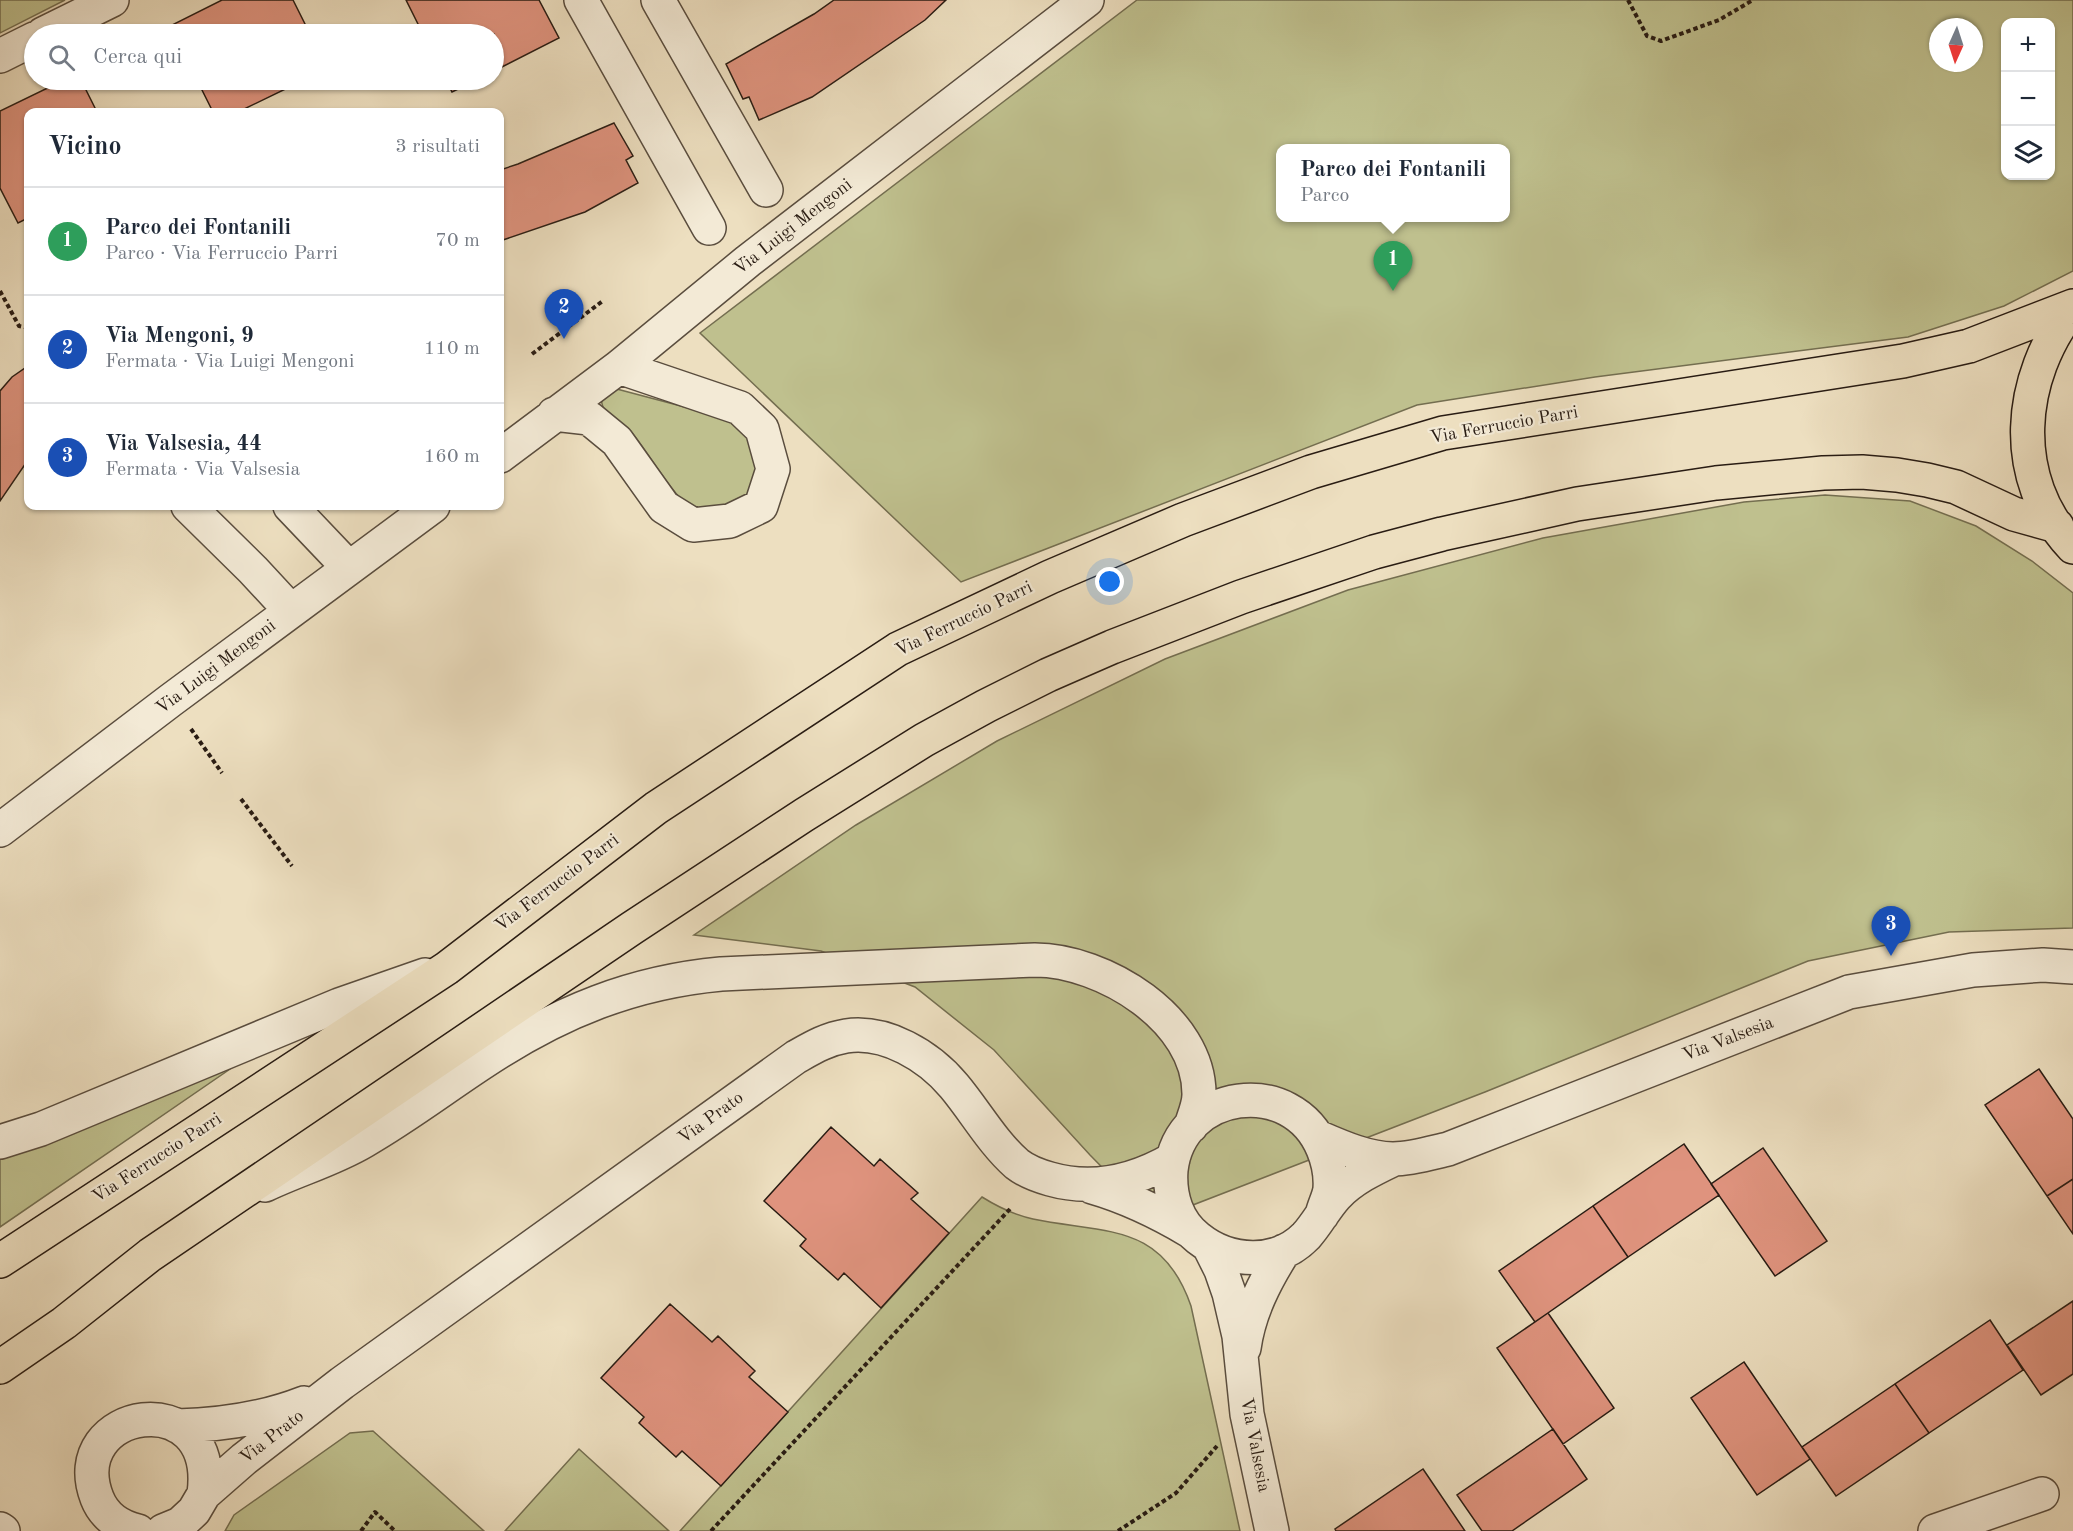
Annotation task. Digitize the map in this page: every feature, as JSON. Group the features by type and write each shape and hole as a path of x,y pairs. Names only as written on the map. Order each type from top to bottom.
{"main road":[{"name":"Via Ferruccio Parri","path":"2065,537 2040,495 2030,463 2028,411 2032,384 2039,363 2060,324 2073,307"},
{"name":"Via Ferruccio Parri","path":"0,1261 447,968 656,808 898,649 1050,577 1183,520 1311,472 1443,433 1903,361 1970,346 2073,307"},
{"name":"Via Ferruccio Parri","path":"0,1367 64,1323 125,1274 207,1216 651,915 874,770 966,717 1048,675 1112,647 1241,597 1374,552 1510,518 1647,492 1783,476 1862,472 1927,480 1956,487 2065,537"}],"street":[{"path":"581,0 709,228"},
{"path":"658,0 766,190"},
{"name":"Via Luigi Mengoni","path":"504,453 619,367 748,261 1087,0"},
{"path":"63,24 109,1"},
{"path":"0,56 24,44"},
{"path":"554,414 589,418 617,441 664,507 693,525 730,521 761,506 773,470 762,429 740,408 619,367"},
{"path":"192,510 291,611"},
{"path":"294,510 349,568"},
{"name":"Via Luigi Mengoni","path":"6,819 428,510"},
{"path":"207,1216 250,1191 319,1164 364,1142 500,1051 559,1018 605,998 638,988 705,976 1020,960 1049,960 1078,965 1104,975 1140,998 1163,1017 1182,1040 1189,1053 1198,1082 1199,1097 1191,1126"},
{"name":"Via Valsesia","path":"1318,1137 1353,1151 1394,1159 1423,1155 1448,1149 1850,992 1973,970 2043,965 2073,967"},
{"path":"0,1142 40,1129 339,1005 447,968"},
{"name":"Via Prato","path":"163,1531 180,1524 196,1512 262,1445 342,1383 796,1057 821,1043 848,1036 878,1037 904,1046 932,1064 952,1084 1018,1165 1040,1176 1067,1184 1084,1185 1134,1178 1173,1159"},
{"name":"Via Valsesia","path":"1272,1531 1247,1414 1239,1336 1229,1293 1221,1270 1176,1209 1170,1184 1173,1159 1183,1135 1200,1116 1223,1103 1250,1099 1276,1103 1300,1117 1318,1137 1328,1162 1330,1188 1322,1215"},
{"name":"Via Valsesia","path":"1200,1240 1234,1257 1260,1258 1284,1251 1305,1236 1337,1195 1358,1178 1394,1159"},
{"name":"Via Prato","path":"1084,1185 1116,1194 1157,1212 1200,1240"},
{"name":"Via Valsesia","path":"1242,1358 1246,1335 1264,1283 1284,1251"},
{"name":"Via Prato","path":"138,1531 111,1519 100,1505 93,1488 92,1470 96,1452 106,1437 120,1426 139,1419 159,1419 177,1426 223,1424 264,1416 319,1397 342,1383"},
{"path":"177,1426 192,1438 203,1455 206,1474 196,1512"},
{"path":"1935,1531 2042,1494"}],"path":[{"path":"1628,0 1647,36 1661,41 1719,20 1753,0"},
{"path":"0,291 19,326 24,327"},
{"path":"532,354 604,300"},
{"path":"188,724 222,773"},
{"path":"241,799 292,866"},
{"path":"711,1531 1010,1209"},
{"path":"1118,1531 1176,1492 1222,1442"},
{"path":"361,1531 375,1512 395,1531"}],"green space":[{"path":"0,0 65,0 0,33"},
{"path":"1137,0 2073,0 2073,271 2004,306 1908,337 1595,377 1417,405 961,582 700,333"},
{"path":"613,388 730,419 752,438 757,479 747,496 729,508 719,510 698,510 689,506 675,493 632,433 607,413 602,397"},
{"path":"1825,495 1910,501 1976,526 2032,561 2073,593 2073,928 1949,932 1808,961 1485,1092 1154,1220 1090,1155 994,1050 915,987 821,951 694,935 856,825 997,741 1165,659 1348,590 1543,538 1744,502"},
{"path":"236,1063 233,1067 0,1227 0,1153"},
{"path":"982,1197 1006,1210 1026,1217 1107,1231 1128,1237 1148,1246 1164,1259 1179,1279 1191,1306 1240,1531 680,1531"},
{"path":"373,1431 484,1531 225,1531 234,1515 350,1433"},
{"path":"579,1449 669,1531 505,1531"}],"building":[{"path":"222,0 293,0 305,24 174,24"},
{"path":"406,0 539,0 559,38 504,66 504,24 418,24"},
{"path":"834,0 946,0 925,20 812,97 759,120 749,97 743,99 726,64 814,14"},
{"path":"43,90 86,90 95,108 24,108 24,220 18,223 0,188 0,111"},
{"path":"202,90 283,90 246,108 211,108"},
{"path":"614,123 633,156 626,160 638,183 585,212 504,240 504,169"},
{"path":"24,369 24,466 0,501 0,391 12,377"},
{"path":"2039,1069 2073,1119 2073,1179 2047,1196 1985,1105"},
{"path":"831,1127 874,1166 880,1159 918,1193 911,1199 949,1233 881,1308 844,1273 838,1280 800,1246 806,1239 764,1201"},
{"path":"1684,1144 1719,1195 1628,1257 1593,1206"},
{"path":"1763,1148 1827,1241 1775,1276 1711,1184"},
{"path":"2073,1179 2073,1234 2047,1196"},
{"path":"1593,1206 1628,1257 1535,1322 1499,1271"},
{"path":"2073,1301 2073,1374 2041,1395 2007,1345"},
{"path":"670,1304 712,1342 718,1336 755,1371 749,1377 788,1412 721,1486 682,1451 676,1457 639,1423 644,1417 601,1378"},
{"path":"1548,1313 1614,1408 1563,1444 1497,1348"},
{"path":"1990,1320 2023,1370 1929,1433 1895,1384"},
{"path":"1744,1362 1810,1459 1757,1495 1691,1398"},
{"path":"1895,1384 1929,1433 1836,1496 1802,1447"},
{"path":"1553,1429 1587,1479 1512,1531 1482,1531 1457,1495"},
{"path":"1423,1469 1465,1531 1336,1531 1335,1529"}],"place":[{"name":"Parco dei Fontanili","path":"1393,291"},
{"name":"Via Mengoni, 9","path":"564,339"},
{"name":"Via Valsesia, 44","path":"1891,956"}]}
